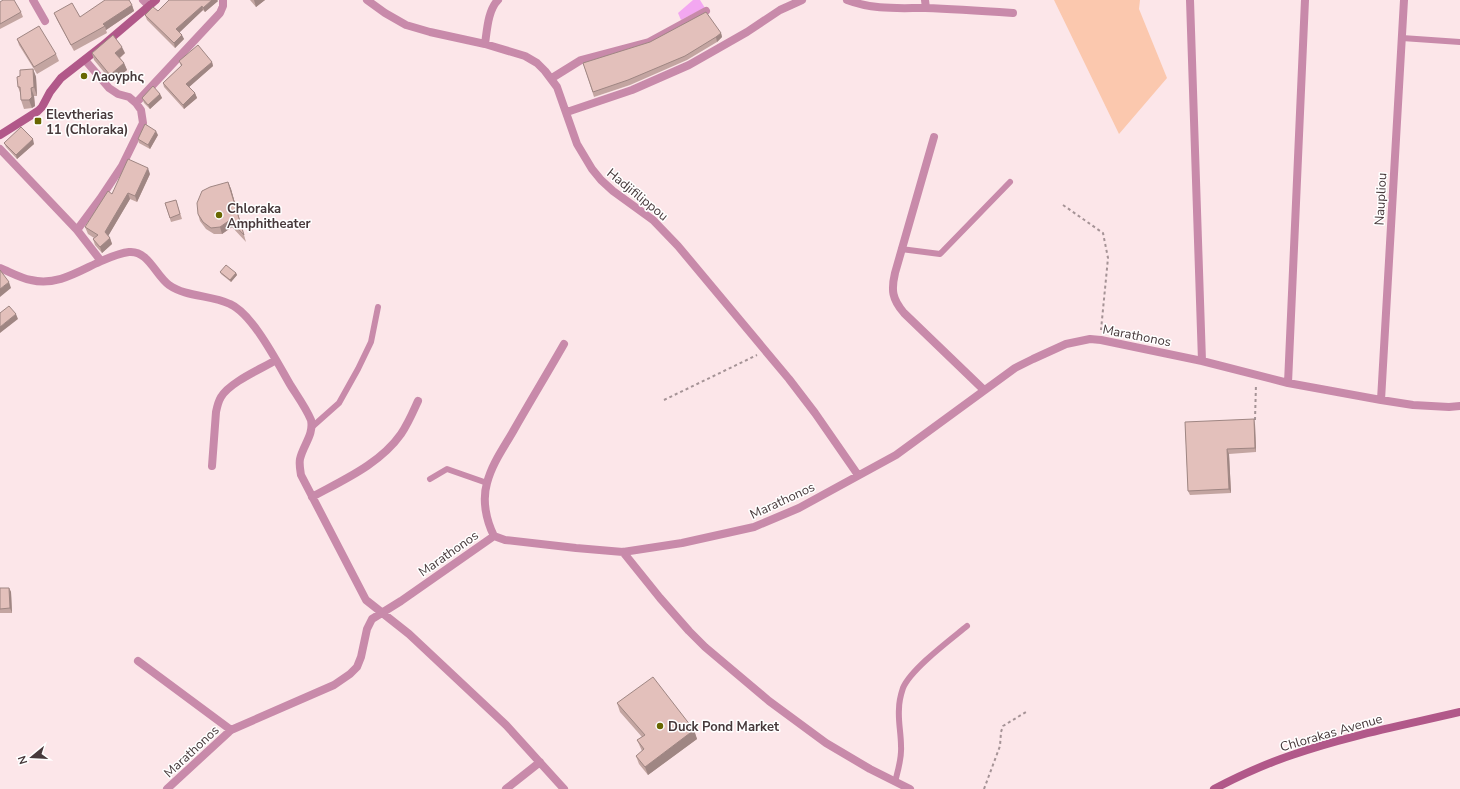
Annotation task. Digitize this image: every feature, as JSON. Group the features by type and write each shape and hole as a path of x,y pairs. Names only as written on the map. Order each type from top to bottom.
{"main road":[{"path":"0,135 38,111 56,84 102,46 146,3 156,0"},
{"name":"Chlorakas Avenue","path":"1214,789 1242,774 1293,754 1370,733 1460,712"}],"street":[{"path":"33,0 45,21"},
{"path":"136,103 220,13 223,6 223,0"},
{"name":"Hadjifilippou","path":"368,0 384,13 406,25 484,44 525,56 537,63 552,78 557,87 577,144 584,157 601,180 613,191 667,232 766,351 815,413 858,475"},
{"path":"484,44 493,6 498,0"},
{"path":"567,112 632,90 689,65 747,32 780,10 802,0"},
{"path":"847,0 872,8 925,4 1013,13"},
{"path":"1190,0 1202,361"},
{"path":"1288,383 1305,0"},
{"name":"Naupliou","path":"1381,400 1404,0"},
{"path":"552,78 581,60 649,42 706,11"},
{"path":"76,230 100,199 122,166 143,123 141,110 136,103 129,97 118,94 109,88 85,60"},
{"path":"934,137 892,287 893,296 898,306 984,390"},
{"path":"0,149 76,230 101,261"},
{"path":"0,268 30,280 44,282 54,281 101,261 129,252 136,253 143,256 170,286 179,290 214,298 231,304 247,317 276,360 308,413 312,427 300,464 301,475 366,600 409,634 506,725 564,789"},
{"name":"Marathonos","path":"167,789 231,730 334,685 350,674 357,667 361,657 369,623 372,619 401,601 494,536 505,540 569,548 623,552 682,543 754,526 799,508 896,455 1015,368 1055,349 1078,342 1090,339 1101,340 1202,361 1288,383 1381,400 1413,405 1450,407 1460,406"},
{"path":"494,536 485,508 487,483 498,458 564,344"},
{"path":"212,466 216,412 220,397 232,385 276,360"},
{"path":"312,497 353,475 388,450 401,434 418,401"},
{"path":"623,552 689,631 769,701 826,743 910,789"},
{"path":"138,661 231,730"},
{"path":"506,789 540,762"}],"lane":[{"path":"1402,38 1460,42"},
{"path":"902,249 940,254 1010,182"},
{"path":"312,427 340,403 371,342 378,307"},
{"path":"430,479 447,469 487,483"},
{"path":"895,782 900,761 901,746 899,708 903,688 911,676 924,663 967,626"}],"path":[{"path":"1063,204 1103,233 1108,258 1101,340"},
{"path":"664,400 766,351"},
{"path":"1255,420 1256,375"},
{"path":"984,789 1000,746 1003,726 1026,712"}],"shaded area":[{"path":"693,0 700,0 705,8 681,20 678,13"},
{"path":"1054,0 1140,0 1139,9 1167,78 1119,134"}],"building":[{"path":"3,0 14,0 21,12 0,24 0,2"},
{"path":"105,0 129,0 132,5 103,24 105,26 71,45 54,13 72,3 80,17"},
{"path":"169,0 212,0 203,8 202,6 176,29 182,35 174,43 145,15 153,7 158,11"},
{"path":"706,12 721,33 716,37 685,56 628,80 593,92 583,63 650,42"},
{"path":"39,26 56,54 34,67 17,39"},
{"path":"113,35 122,47 115,53 124,63 110,75 92,53"},
{"path":"198,45 212,62 186,84 195,93 183,105 163,83 182,65 179,61"},
{"path":"33,69 34,87 31,88 32,97 29,100 21,100 20,87 18,87 17,77 20,76 20,70"},
{"path":"153,86 160,94 148,105 142,98"},
{"path":"145,124 156,131 148,145 138,139"},
{"path":"21,127 33,139 16,155 4,143"},
{"path":"128,159 148,168 135,196 128,193 105,232 110,238 100,247 93,239 98,235 85,227 108,191 112,194"},
{"name":"Chloraka Amphitheater","path":"228,182 244,235 230,220 220,227 211,228 203,222 198,214 197,203 202,191"},
{"path":"176,200 180,214 170,218 165,203"},
{"path":"226,265 236,273 230,280 220,272"},
{"path":"0,270 9,282 0,289"},
{"path":"9,306 16,314 0,327 0,313"},
{"path":"1254,419 1255,448 1227,449 1229,489 1188,491 1185,422"},
{"path":"0,588 9,588 10,608 0,609"},
{"path":"653,677 694,730 645,767 636,756 644,749 637,740 645,735 617,703"}],"place":[{"name":"Λaoyphς","path":"84,76"},
{"name":"Elevtherias 11 (Chloraka)","path":"38,121"},
{"name":"Chloraka Amphitheater","path":"219,215"},
{"name":"Duck Pond Market","path":"660,726"}]}
